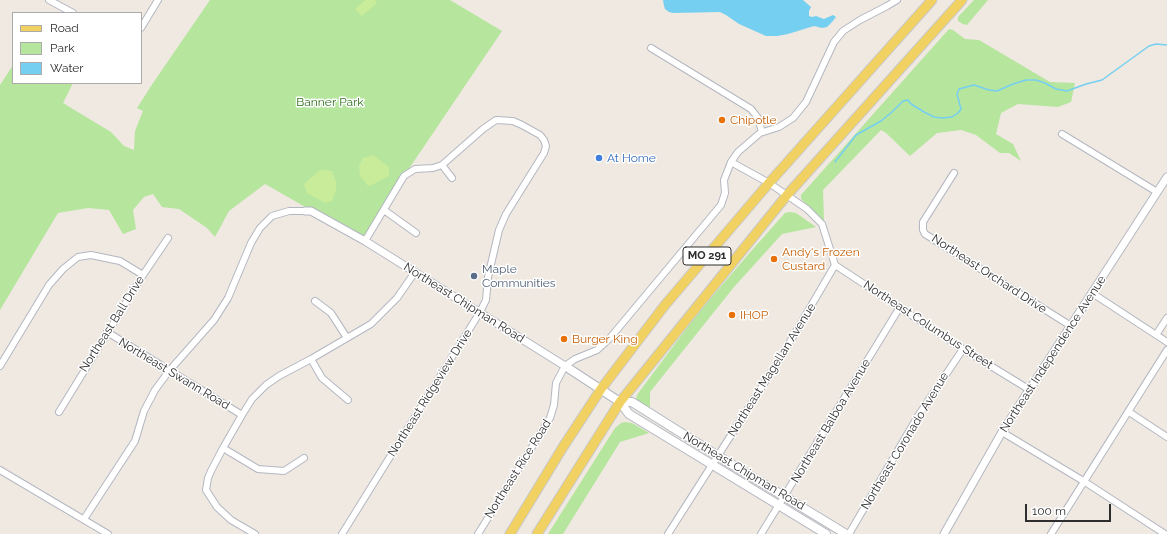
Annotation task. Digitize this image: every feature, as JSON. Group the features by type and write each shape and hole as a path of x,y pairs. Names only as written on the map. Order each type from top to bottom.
{"main road":[{"name":"MO 291","path":"510,534 563,447 601,389 665,305 769,183 932,0"},
{"name":"MO 291","path":"537,534 620,402 787,195 962,0"},
{"name":"Northeast Chipman Road","path":"566,366 620,402 629,414 826,534"},
{"name":"Northeast Chipman Road","path":"620,402 632,402 718,456 848,534"},
{"path":"671,440 677,430"}],"street":[{"path":"49,0 71,12"},
{"path":"142,26 158,0"},
{"name":"Northeast Rice Road","path":"478,534 550,418 554,405 556,383 566,366 575,359 597,350 610,338 721,205 725,193 724,180 731,162 738,152 762,132 779,127 793,118 806,102 834,42 843,31 897,0"},
{"path":"651,48 751,109 758,118 762,132"},
{"name":"Northeast Ridgeview Drive","path":"342,534 480,312 486,300 488,277 498,230 506,214 544,153 546,146 540,135 522,125 513,121 496,120 483,129 442,165"},
{"path":"1062,134 1157,192"},
{"path":"731,162 769,183 807,209 822,224 835,265"},
{"path":"365,241 404,176 414,169 433,168 442,165 452,178"},
{"name":"Northeast Orchard Drive","path":"954,173 923,222 923,230 925,234 1071,326"},
{"name":"Northeast Independence Avenue","path":"944,534 1002,432 1167,177"},
{"path":"384,210 416,233"},
{"path":"84,519 135,441 144,411 155,390 169,371 214,320 228,298 251,243 260,228 272,216 289,211 305,211"},
{"name":"Northeast Chipman Road","path":"305,211 311,211 365,241 566,366"},
{"name":"Northeast Ball Drive","path":"58,412 143,275 168,238"},
{"path":"0,366 48,286 63,269 78,257 91,255 114,260 125,264 143,275"},
{"name":"Northeast Columbus Street","path":"835,265 963,349 1030,390"},
{"name":"Northeast Magellan Avenue","path":"668,534 784,352 835,265"},
{"path":"255,534 232,520 216,507 206,490 208,478 242,414 252,398 266,384 371,324 396,298 415,272"},
{"path":"1092,293 1167,342"},
{"path":"315,301 330,313 347,338"},
{"name":"Northeast Balboa Avenue","path":"761,534 900,307"},
{"path":"1156,335 1167,318"},
{"name":"Northeast Swann Road","path":"107,332 242,414"},
{"name":"Northeast Coronado Avenue","path":"848,534 918,416 963,349"},
{"path":"1051,534 1167,350"},
{"path":"311,359 322,378 348,400"},
{"path":"1129,412 1167,437"},
{"path":"1002,432 1085,482 1165,534"},
{"path":"223,448 258,469 284,471 304,458"},
{"path":"0,470 108,534"}],"green space":[{"name":"Banner Park","path":"210,0 450,0 502,31 404,176 365,241 265,184 229,211 215,237 207,228 179,209 162,207 153,194 144,197 133,210 136,229 123,234 109,210 88,208 58,213 0,310 0,85 12,67 12,84 72,84 63,103 111,132 124,146 134,150 135,131 143,111 137,108"},
{"path":"365,0 375,0 377,3 362,16 355,9"},
{"path":"974,0 988,0 967,25 958,21 958,17"},
{"path":"949,29 953,30 965,39 979,40 1050,82 1075,83 1071,102 1058,107 1018,104 1001,113 996,134 1013,144 1021,161 1009,153 1000,153 976,135 961,130 937,133 910,156 881,130 823,190 824,221 801,199 801,195"},
{"path":"373,155 389,167 389,176 368,186 360,176 359,166 363,158"},
{"path":"320,170 332,171 336,181 336,190 332,201 325,203 307,193 304,184"},
{"path":"785,213 796,213 816,227 782,234 734,287 650,392 650,412 636,400 637,395 698,313"},
{"path":"621,423 632,423 649,433 620,442 563,534 548,534 615,428"}],"water":[{"path":"663,0 803,0 811,7 809,16 816,16 824,19 833,15 836,17 827,27 822,28 814,26 788,34 766,36 739,24 720,12 669,12 665,9"}],"waterway":[{"path":"835,162 856,135 881,121 903,101 908,100 911,104 934,117 952,117 961,109 957,94 959,89 974,85 997,91 1026,80 1036,80 1056,89 1067,91 1102,80 1149,46 1156,44 1167,45"}],"place":[{"name":"Chipotle","path":"722,120"},
{"name":"At Home","path":"599,158"},
{"name":"Andy's Frozen Custard","path":"774,259"},
{"name":"Maple Communities","path":"474,276"},
{"name":"IHOP","path":"732,315"},
{"name":"Burger King","path":"564,339"}]}
